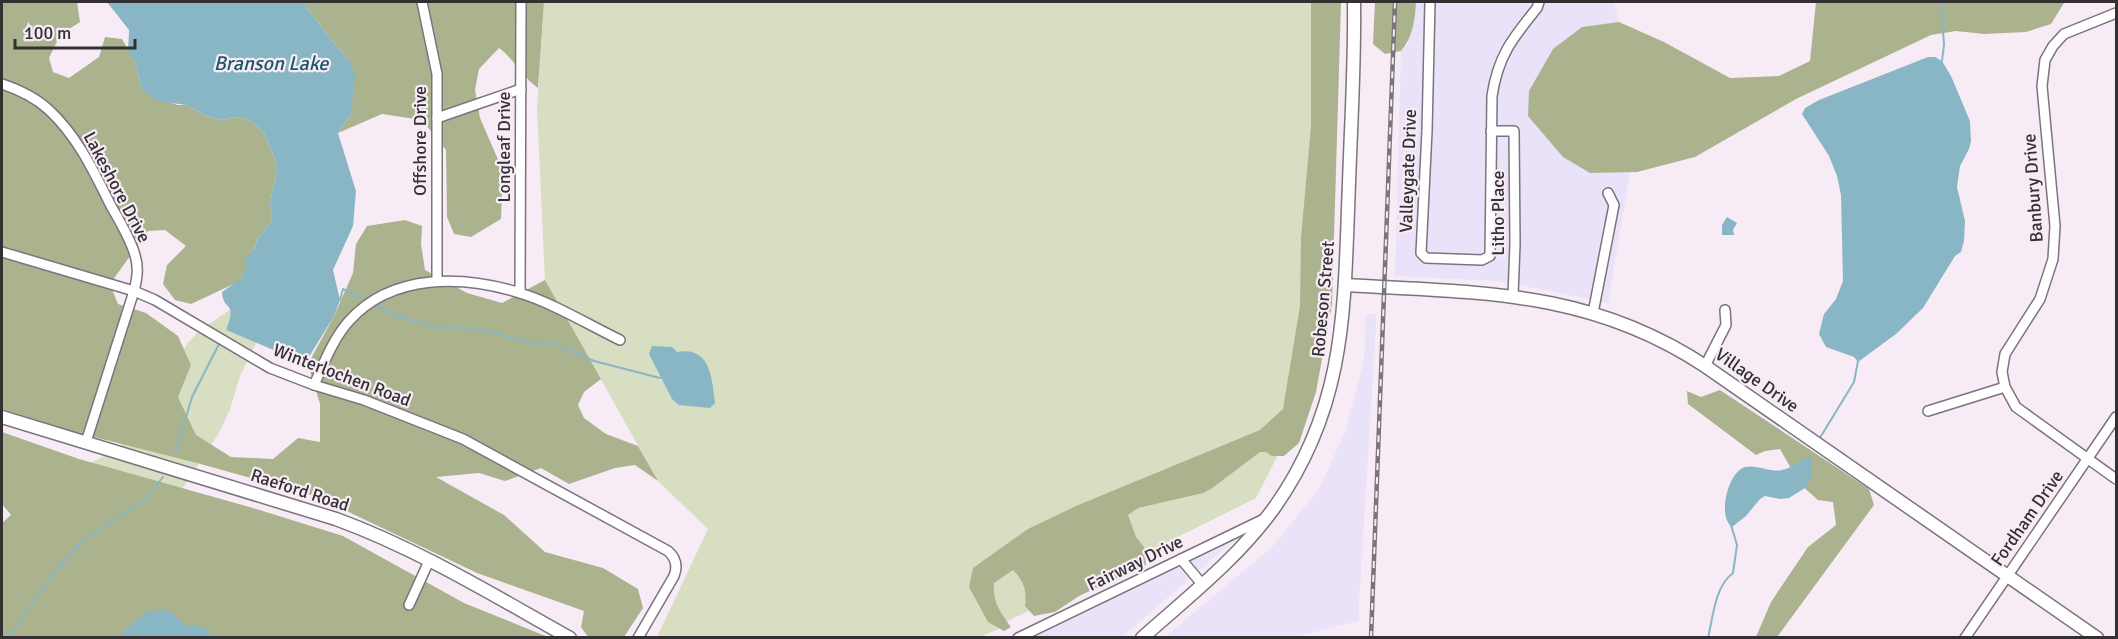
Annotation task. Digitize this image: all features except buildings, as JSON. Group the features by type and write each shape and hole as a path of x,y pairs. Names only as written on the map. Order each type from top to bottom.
{"main road":[{"name":"Robeson Street","path":"1142,638 1234,555 1266,518 1300,464 1322,413 1338,358 1343,316 1354,2"},
{"name":"Village Drive","path":"1344,285 1513,296 1593,313 1645,333 1706,366 2097,638"},
{"name":"Raeford Road","path":"2,417 336,519 402,546 570,638"}],"street":[{"name":"Offshore Drive","path":"422,2 435,57 437,282"},
{"name":"Longleaf Drive","path":"520,293 521,2"},
{"name":"Valleygate Drive","path":"1430,2 1421,253 1426,258 1482,260 1490,256 1491,131 1495,74 1507,47 1537,8 1539,2"},
{"name":"Banbury Drive","path":"2005,387 2002,372 2005,354 2013,339 2033,313 2053,259 2055,226 2042,86 2045,60 2053,46 2064,34 2116,13"},
{"name":"Lakeshore Drive","path":"2,84 35,99 74,137 135,254 138,276 86,442"},
{"path":"437,118 520,89"},
{"name":"Litho Place","path":"1491,131 1514,131 1513,296"},
{"path":"1593,313 1614,205 1608,193"},
{"name":"Winterlochen Road","path":"2,252 134,291 155,300 270,368 314,385 364,400 463,439 668,551 673,555 677,566 674,576 638,638"},
{"path":"314,385 334,342 350,320 362,309 394,289 410,284 437,282 478,284 520,293 620,340"},
{"path":"1706,366 1726,325 1725,310"},
{"path":"1929,411 2005,387 2011,401 2022,411 2116,479"},
{"name":"Fordham Drive","path":"1965,638 2116,417"},
{"name":"Fairway Drive","path":"1018,638 1266,518"},
{"path":"1181,559 1202,584"},
{"path":"409,605 429,561"}],"shaded area":[{"path":"1416,2 1614,2 1619,22 1582,27 1590,173 1630,172 1608,303 1499,281 1395,276 1401,51 1408,43 1415,19"},
{"path":"1366,314 1376,314 1376,325 1358,621 1294,637 1165,637 1272,547 1319,489 1345,432 1364,360"},
{"path":"1231,543 1122,637 1033,637"}],"green space":[{"path":"2,2 77,2 80,22 60,35 49,58 53,72 69,78 99,57 105,37 122,39 135,62 142,90 177,105 186,105 206,116 223,120 235,117 247,119 264,133 277,169 270,204 272,221 258,238 242,278 238,282 191,304 175,300 163,284 167,265 186,246 165,230 148,231 110,284 118,304 146,313 178,336 191,365 178,397 196,435 231,457 273,459 298,438 320,442 320,404 308,364 334,316 353,273 356,244 367,226 405,220 422,226 421,244 425,270 467,293 502,303 545,280 601,379 584,392 578,405 584,418 606,434 638,446 658,481 635,465 615,468 569,484 541,468 505,481 479,473 436,477 504,515 545,552 603,568 638,589 643,608 624,637 588,637 581,627 584,611 477,573 315,496 78,433 2,409"},
{"path":"303,2 544,2 538,88 499,48 479,69 475,90 480,118 503,171 501,219 471,237 454,234 447,217 446,150 422,120 382,114 338,133 351,114 349,60"},
{"path":"544,2 1331,2 1305,402 1256,498 980,637 657,637 708,529 658,481 545,280 537,109"},
{"path":"1311,2 1341,3 1332,304 1316,392 1299,443 1284,456 1272,456 1266,452 1260,452 1203,493 1138,508 1128,515 1136,537 1144,547 1146,565 1079,596 1055,612 1034,616 1025,606 1024,586 1013,570 994,583 996,602 1011,627 1004,631 988,622 969,587 973,568 1028,529 1076,506 1260,430 1283,409 1300,306 1301,238 1311,126"},
{"path":"1375,2 1416,2 1413,28 1401,51 1385,54 1373,44"},
{"path":"1816,2 2064,3 2051,24 2026,32 1984,34 1956,31 1931,35 1796,99 1695,157 1637,172 1590,173 1563,157 1528,116 1529,91 1553,49 1582,27 1619,22 1664,42 1730,78 1779,76 1810,61"},
{"path":"231,309 232,316 226,330 256,343 240,376 230,409 219,433 173,503 2,637 2,536 89,464 116,450 130,437 187,344 199,331"},
{"path":"1720,390 1869,489 1874,505 1777,637 1756,637 1771,602 1808,547 1836,525 1833,502 1818,500 1800,484 1780,449 1756,455 1688,404 1687,391 1701,397"},
{"path":"2,432 79,459 343,536 464,603 548,637 2,637 2,523 11,515 2,504"}],"water":[{"name":"Branson Lake","path":"107,2 303,2 349,60 355,75 351,114 338,133 356,191 353,226 333,270 340,300 334,316 309,357 297,360 226,330 231,314 222,292 242,278 246,258 272,221 270,204 277,169 264,133 247,119 235,117 223,120 206,116 186,105 158,101 142,90 135,62 128,51 129,30"},
{"path":"1928,57 1935,57 1942,61 1951,76 1970,121 1971,141 1960,166 1957,187 1965,221 1964,241 1961,252 1955,256 1923,308 1896,334 1858,362 1854,357 1826,347 1819,334 1824,314 1836,299 1843,281 1841,195 1829,156 1802,114 1805,108 1819,100"},
{"path":"1727,217 1737,223 1733,230 1734,235 1722,235 1722,225"},
{"path":"652,346 672,347 677,352 688,351 703,359 710,374 715,403 710,408 679,405 672,399 649,354"},
{"path":"1811,456 1812,474 1805,488 1789,498 1765,496 1732,527 1725,514 1726,495 1729,485 1739,471 1750,466 1782,470"},
{"path":"168,610 185,625 205,627 213,637 123,637 122,633 147,611"}],"waterway":[{"path":"1941,2 1944,45 1942,61"},
{"path":"340,300 343,289 367,301"},
{"path":"375,305 397,316 433,326 482,330 528,342 555,344 594,361 660,378"},
{"path":"175,454 192,397 220,342"},
{"path":"1818,441 1854,382 1858,361"},
{"path":"8,638 53,574 84,539 146,499 163,477"},
{"path":"1708,638 1718,594 1733,573 1737,545 1731,525"}],"railway":[{"path":"1371,638 1395,2"}]}
